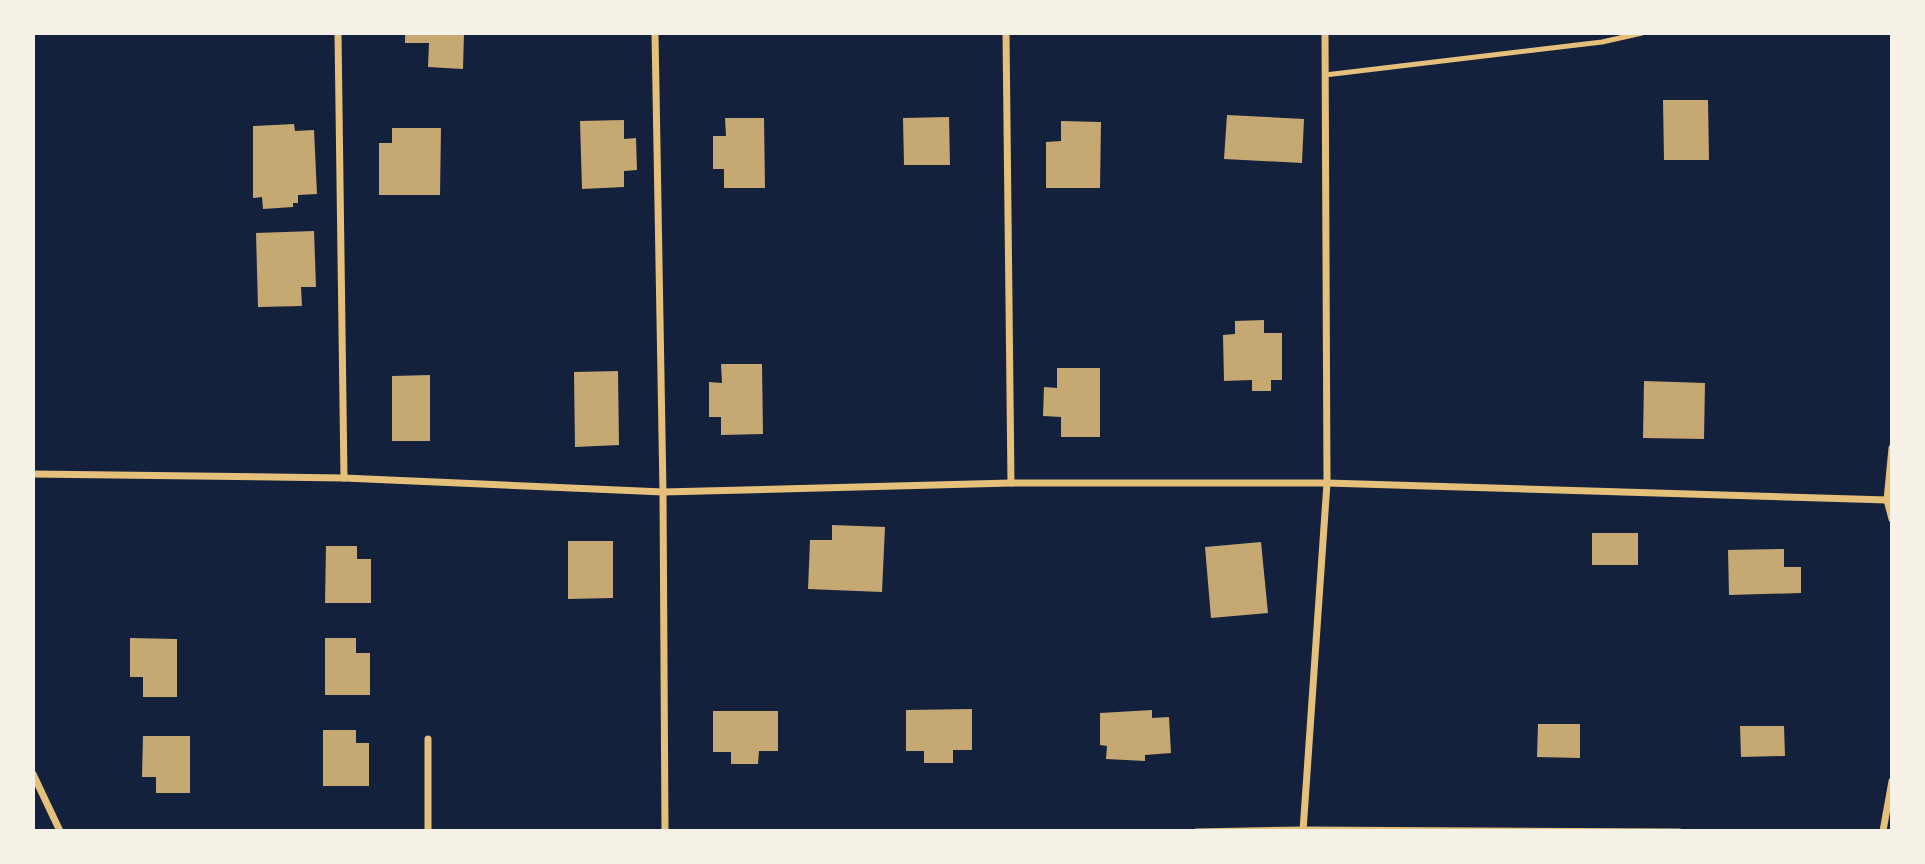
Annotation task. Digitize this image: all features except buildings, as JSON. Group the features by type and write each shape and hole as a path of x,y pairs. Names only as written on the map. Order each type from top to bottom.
{"street":[{"path":"338,33 344,478"},
{"path":"655,33 663,492 665,831"},
{"path":"1006,33 1011,483"},
{"path":"1303,830 1327,484 1325,33"},
{"path":"1892,448 1886,500 1892,519"},
{"path":"33,474 344,478 663,492 1011,483 1327,484 1886,500"},
{"path":"428,831 429,738"},
{"path":"33,774 60,831"},
{"path":"1883,831 1892,781"}],"lane":[{"path":"1325,75 1602,41 1642,33"},
{"path":"1196,831 1680,831"}]}
